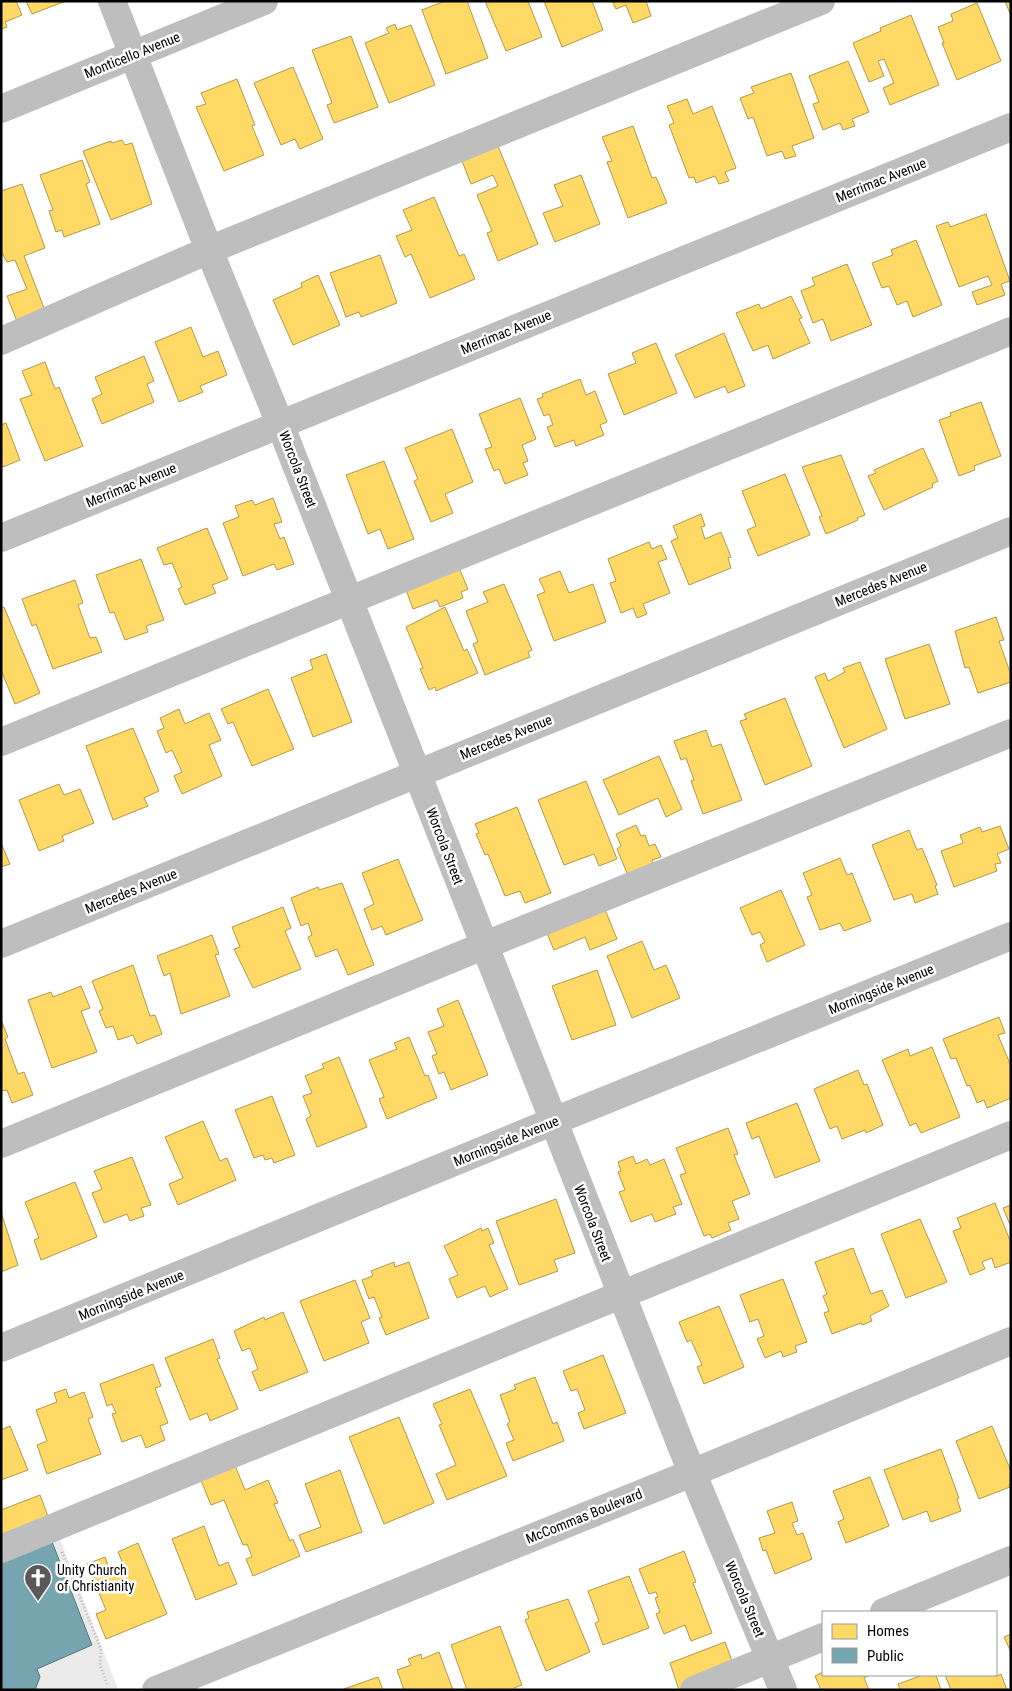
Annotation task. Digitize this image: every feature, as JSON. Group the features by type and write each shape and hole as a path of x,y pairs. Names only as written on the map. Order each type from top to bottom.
{"street":[{"name":"Worcola Street","path":"112,1 692,1473 783,1690"},
{"name":"Monticello Avenue","path":"1,109 264,1"},
{"path":"1,341 209,250 821,1"},
{"name":"Merrimac Avenue","path":"1,538 1011,127"},
{"path":"1,742 350,602 1011,331"},
{"name":"Mercedes Avenue","path":"1,944 1011,531"},
{"path":"1,1144 1011,733"},
{"name":"Morningside Avenue","path":"1,1348 1011,936"},
{"path":"1,1549 1011,1135"},
{"name":"McCommas Boulevard","path":"156,1690 1011,1342"},
{"path":"886,1611 1011,1560"},
{"path":"694,1690 822,1637"}],"path":[{"path":"59,1544 101,1649 100,1665 107,1684"}],"shaded area":[{"path":"58,1534 118,1689 116,1690 35,1690 37,1669 93,1645 51,1537"}],"building: Homes":[{"path":"1,1 16,1 22,15 5,22 7,27 1,29"},
{"path":"26,1 66,1 32,14"},
{"path":"445,1 467,1 488,58 446,74 422,10"},
{"path":"485,1 528,1 542,37 506,51"},
{"path":"544,1 592,1 603,30 562,47"},
{"path":"612,1 646,1 651,16 633,23 626,5 616,9"},
{"path":"1005,1 1011,1 1011,16"},
{"path":"977,3 1001,61 957,80 942,43 944,43 938,27 953,21 951,14"},
{"path":"911,15 939,85 890,105 883,88 894,83 884,59 878,61 884,76 869,82 853,43 881,31 880,28"},
{"path":"395,24 397,30 411,25 435,85 389,103 365,43 389,33 386,28"},
{"path":"351,36 378,107 334,123 327,105 332,103 312,50"},
{"path":"848,61 869,112 852,119 855,126 843,130 840,123 823,130 813,104 819,102 809,76"},
{"path":"293,67 323,139 300,149 295,139 281,145 254,83"},
{"path":"791,73 814,138 792,146 796,156 785,159 782,151 767,156 753,117 748,119 740,98 754,93 751,87"},
{"path":"237,79 255,125 252,126 264,155 224,171 196,107 206,104 201,93"},
{"path":"687,99 693,114 712,106 736,168 725,172 729,181 719,184 715,176 696,183 694,177 689,178 669,125 674,123 667,106"},
{"path":"633,126 652,178 656,177 667,203 628,218 607,162 612,161 602,137"},
{"path":"122,140 125,145 132,143 152,204 111,220 83,151 111,141 112,143"},
{"path":"498,146 538,244 498,261 487,233 492,231 477,195 498,186 493,175 471,184 462,161"},
{"path":"82,160 90,182 86,184 100,224 64,237 62,230 56,232 49,211 53,210 40,175"},
{"path":"581,175 600,224 555,242 543,213 563,206 554,185"},
{"path":"22,184 45,248 24,256 46,313 18,324 7,296 27,289 15,260 7,262 1,251 1,191"},
{"path":"434,197 459,256 464,254 475,279 430,298 411,254 405,257 396,236 412,230 403,210"},
{"path":"986,214 1010,281 1001,284 1005,295 977,305 972,292 992,285 988,276 959,287 936,226 948,222 950,227"},
{"path":"916,240 942,305 913,317 907,301 897,305 889,286 882,288 872,263 893,255 891,250"},
{"path":"380,255 397,303 361,317 359,312 346,317 330,273"},
{"path":"847,264 872,325 831,341 823,319 813,323 801,291 815,285 812,278"},
{"path":"318,275 340,325 293,345 273,300 302,287 301,283"},
{"path":"791,296 802,318 799,319 810,343 773,359 768,345 753,351 736,313 759,304 761,309"},
{"path":"191,327 203,357 218,351 227,375 200,386 203,392 179,402 155,342"},
{"path":"724,333 745,386 728,393 725,386 695,398 675,355"},
{"path":"656,343 677,393 624,415 608,374 636,363 632,353"},
{"path":"144,356 154,381 147,384 154,402 102,424 92,399 102,394 95,377"},
{"path":"45,362 55,389 59,387 83,446 45,461 20,399 32,395 22,371"},
{"path":"580,379 586,395 595,391 607,422 600,425 604,435 576,446 574,440 555,447 547,427 553,425 549,414 544,416 537,399 543,397 542,394"},
{"path":"520,398 536,439 522,445 528,461 523,463 528,475 505,484 499,469 494,471 485,449 492,447 479,414"},
{"path":"981,402 1001,456 974,466 975,470 959,476 939,420 951,416 950,413"},
{"path":"6,423 20,460 3,467 1,463 1,425"},
{"path":"452,429 473,482 445,494 453,513 431,522 414,481 418,479 405,448"},
{"path":"923,448 938,481 932,484 933,487 884,510 868,476 876,473 874,470"},
{"path":"841,455 865,515 826,534 819,517 822,516 802,467"},
{"path":"384,461 414,539 388,549 380,529 368,534 346,475"},
{"path":"785,474 810,535 758,556 747,530 756,526 742,491"},
{"path":"273,498 282,522 274,524 280,539 284,537 294,564 277,570 274,564 243,576 223,523 239,517 235,506 252,500 255,505"},
{"path":"701,514 705,526 701,527 705,539 721,532 731,557 728,558 731,568 689,585 671,541 678,538 673,526"},
{"path":"207,528 228,579 212,585 216,593 185,605 178,589 182,587 172,563 164,565 157,548"},
{"path":"649,542 652,549 661,545 667,559 658,562 670,593 643,604 647,614 637,618 633,608 621,613 610,583 616,581 608,559"},
{"path":"141,559 164,620 146,626 148,632 125,640 114,612 110,613 96,575"},
{"path":"460,570 468,589 461,592 463,598 440,607 437,600 413,609 405,587"},
{"path":"560,571 569,593 593,584 606,622 554,641 537,595 545,592 539,579"},
{"path":"75,580 83,603 78,605 90,638 96,637 102,652 53,669 36,624 32,626 22,599"},
{"path":"504,584 532,650 528,652 530,657 485,675 473,644 478,642 466,611 488,602 483,592"},
{"path":"4,607 40,693 15,704 1,670 1,608"},
{"path":"445,607 464,651 467,649 478,673 436,691 435,687 429,690 420,669 423,668 406,627"},
{"path":"996,617 1004,640 999,641 1011,675 1011,682 978,693 969,667 965,668 955,631"},
{"path":"929,644 950,704 905,719 885,659"},
{"path":"326,654 352,722 313,737 291,678 313,669 310,660"},
{"path":"860,662 887,729 844,748 815,677 825,673 828,681 845,672 843,668"},
{"path":"268,689 294,749 252,766 233,722 228,724 221,709"},
{"path":"785,698 812,766 765,785 740,721 747,719 744,714"},
{"path":"179,709 185,724 209,713 221,740 209,745 222,776 182,794 174,776 182,772 172,750 166,753 157,731 164,728 160,718"},
{"path":"133,728 159,791 144,798 148,806 113,820 86,746"},
{"path":"706,730 712,747 721,744 742,800 703,814 691,781 694,780 686,758 681,760 674,741"},
{"path":"659,756 682,809 666,817 658,798 619,815 603,780"},
{"path":"586,781 617,859 599,866 594,854 564,865 538,800"},
{"path":"59,784 64,795 80,789 94,823 62,836 64,841 39,851 19,800"},
{"path":"517,807 551,893 525,903 520,891 505,896 488,854 485,855 476,834 479,833 475,824"},
{"path":"636,825 641,836 645,835 649,846 655,844 661,857 652,860 655,867 629,878 617,849 621,846 616,834"},
{"path":"1000,826 1009,849 997,854 1001,863 995,864 997,871 954,887 941,851 963,843 960,835 980,827 982,832"},
{"path":"909,830 917,850 922,848 937,885 935,886 938,894 915,903 912,894 894,900 872,845"},
{"path":"1,843 10,864 1,867"},
{"path":"840,858 847,875 852,873 871,921 844,931 840,923 820,930 807,897 812,895 803,873"},
{"path":"398,859 423,920 386,935 382,926 372,930 364,909 374,904 362,873"},
{"path":"342,883 374,965 348,975 337,949 316,957 308,937 312,935 308,923 301,926 291,898 318,887 319,890"},
{"path":"781,890 805,945 767,962 760,945 765,942 760,932 752,935 740,908"},
{"path":"283,907 291,928 285,931 301,969 253,988 234,949 240,947 232,927"},
{"path":"604,907 617,939 590,950 585,937 554,950 546,931"},
{"path":"212,935 219,954 215,955 230,996 181,1014 170,973 164,976 157,956"},
{"path":"642,941 654,970 666,965 680,998 632,1018 607,956"},
{"path":"133,965 150,1016 155,1015 162,1034 137,1044 133,1035 118,1040 113,1026 106,1028 99,1011 103,1009 92,981"},
{"path":"597,970 616,1025 572,1040 552,986"},
{"path":"81,986 90,1008 81,1011 97,1052 52,1068 28,1000 51,992 53,997"},
{"path":"458,1000 488,1075 451,1090 444,1072 439,1074 432,1056 437,1054 428,1032 444,1026 437,1009"},
{"path":"999,1017 1005,1033 998,1035 1011,1066 1011,1098 987,1108 984,1100 977,1103 970,1085 967,1086 956,1058 951,1059 943,1039"},
{"path":"1,1020 8,1037 5,1039 18,1074 24,1072 33,1095 12,1103 7,1090 1,1091"},
{"path":"409,1037 425,1076 428,1075 437,1098 387,1119 379,1099 384,1097 369,1060 397,1049 394,1043"},
{"path":"932,1047 960,1117 921,1133 916,1123 910,1126 882,1060 908,1049 910,1056"},
{"path":"339,1057 367,1127 317,1147 306,1119 311,1116 303,1096 312,1093 305,1076 324,1068 322,1064"},
{"path":"858,1070 864,1085 867,1084 883,1125 866,1133 865,1130 842,1139 837,1126 830,1129 814,1089"},
{"path":"272,1096 295,1155 274,1163 272,1158 265,1160 263,1155 254,1158 235,1110"},
{"path":"797,1103 820,1161 775,1178 759,1136 752,1139 746,1123"},
{"path":"203,1121 220,1161 227,1158 236,1180 178,1205 169,1184 183,1178 165,1137"},
{"path":"728,1128 738,1154 734,1155 750,1194 732,1201 739,1219 728,1223 731,1230 712,1238 710,1234 704,1236 680,1175 686,1173 676,1148"},
{"path":"633,1156 636,1164 647,1159 650,1165 664,1159 682,1204 673,1207 676,1214 655,1222 652,1214 631,1222 619,1192 625,1190 618,1172 621,1171 618,1162"},
{"path":"132,1157 151,1205 141,1208 144,1216 130,1221 127,1214 104,1223 92,1193 102,1189 94,1171"},
{"path":"75,1182 97,1237 41,1260 34,1240 39,1238 25,1202"},
{"path":"556,1199 575,1253 554,1260 558,1271 519,1285 496,1221"},
{"path":"995,1203 1011,1243 1011,1262 995,1268 992,1258 982,1262 985,1269 970,1275 953,1231 961,1228 957,1218"},
{"path":"1011,1205 1011,1227 1003,1208"},
{"path":"1,1212 18,1265 1,1272"},
{"path":"920,1219 947,1282 906,1298 881,1234"},
{"path":"481,1228 482,1231 488,1228 494,1243 489,1245 508,1289 490,1297 485,1286 457,1298 449,1279 458,1275 444,1246"},
{"path":"853,1248 871,1294 882,1290 889,1306 870,1316 872,1321 832,1334 824,1313 829,1311 823,1296 827,1294 815,1262"},
{"path":"394,1262 395,1267 409,1262 429,1318 386,1335 379,1318 382,1317 374,1297 369,1299 362,1280 373,1276 371,1271"},
{"path":"783,1279 807,1342 795,1346 797,1352 783,1357 781,1351 765,1358 757,1339 764,1336 758,1319 750,1322 740,1295"},
{"path":"355,1280 370,1318 361,1322 369,1343 324,1361 300,1301"},
{"path":"719,1306 744,1367 704,1384 697,1367 702,1365 691,1340 687,1342 679,1322"},
{"path":"283,1312 308,1372 260,1391 252,1372 258,1369 250,1348 242,1351 234,1331 264,1317 265,1320"},
{"path":"213,1339 220,1358 217,1359 238,1409 210,1421 207,1413 190,1420 165,1358"},
{"path":"603,1355 626,1413 584,1429 578,1413 585,1410 577,1389 571,1391 563,1371"},
{"path":"153,1364 161,1386 155,1388 168,1423 160,1426 165,1440 146,1448 141,1435 122,1442 112,1414 116,1413 112,1404 107,1406 100,1384"},
{"path":"535,1377 553,1424 557,1422 564,1441 513,1461 506,1443 514,1440 507,1424 510,1422 500,1395 516,1389 514,1385"},
{"path":"66,1389 69,1398 84,1392 93,1417 88,1419 101,1454 47,1474 37,1445 47,1441 36,1410 57,1402 54,1393"},
{"path":"470,1389 507,1476 447,1500 436,1474 456,1465 439,1425 442,1424 433,1404"},
{"path":"399,1417 434,1503 384,1524 349,1437"},
{"path":"10,1426 28,1470 1,1480 1,1430"},
{"path":"992,1426 1011,1471 1011,1484 1009,1484 1010,1487 979,1499 956,1441"},
{"path":"941,1449 959,1498 957,1499 961,1511 931,1522 927,1511 903,1520 884,1470"},
{"path":"234,1463 245,1490 268,1480 278,1503 274,1504 290,1541 293,1539 300,1556 253,1576 246,1559 252,1557 247,1544 243,1545 224,1500 211,1505 200,1478"},
{"path":"340,1470 362,1532 306,1552 299,1535 321,1527 305,1484"},
{"path":"870,1477 889,1526 846,1543 838,1522 844,1519 833,1491"},
{"path":"40,1495 49,1519 1,1537 1,1510"},
{"path":"792,1502 798,1521 792,1523 797,1535 803,1533 812,1559 775,1574 766,1550 763,1551 759,1538 775,1533 767,1511"},
{"path":"204,1526 219,1566 228,1562 237,1584 196,1600 172,1539"},
{"path":"138,1543 167,1614 106,1639 96,1614 106,1610 87,1564 105,1557 111,1574 125,1568 118,1552"},
{"path":"684,1551 696,1582 693,1583 712,1633 691,1641 685,1625 664,1634 656,1614 660,1612 655,1598 658,1597 656,1592 649,1594 639,1569"},
{"path":"629,1576 649,1628 603,1645 595,1623 599,1621 588,1591"},
{"path":"568,1599 590,1652 546,1671 525,1620 529,1618 527,1612"},
{"path":"500,1626 522,1685 514,1688 515,1690 467,1690 451,1645"},
{"path":"1011,1634 1011,1652 1004,1637"},
{"path":"725,1642 735,1669 679,1690 670,1663"},
{"path":"439,1652 453,1690 404,1690 397,1670 411,1665 408,1659 421,1654 422,1659"},
{"path":"822,1672 822,1676 868,1676 864,1678 869,1690 821,1690 815,1676"},
{"path":"1001,1674 1007,1690 951,1690 945,1676 997,1676"},
{"path":"920,1676 936,1676 941,1690 900,1690 898,1684"},
{"path":"378,1677 383,1690 341,1690"}],"building: Public":[{"name":"Unity Church of Christianity","path":"51,1539 92,1645 37,1669 40,1677 35,1690 1,1690 1,1559"}],"place":[{"name":"Unity Church of Christianity","path":"38,1602"}]}
